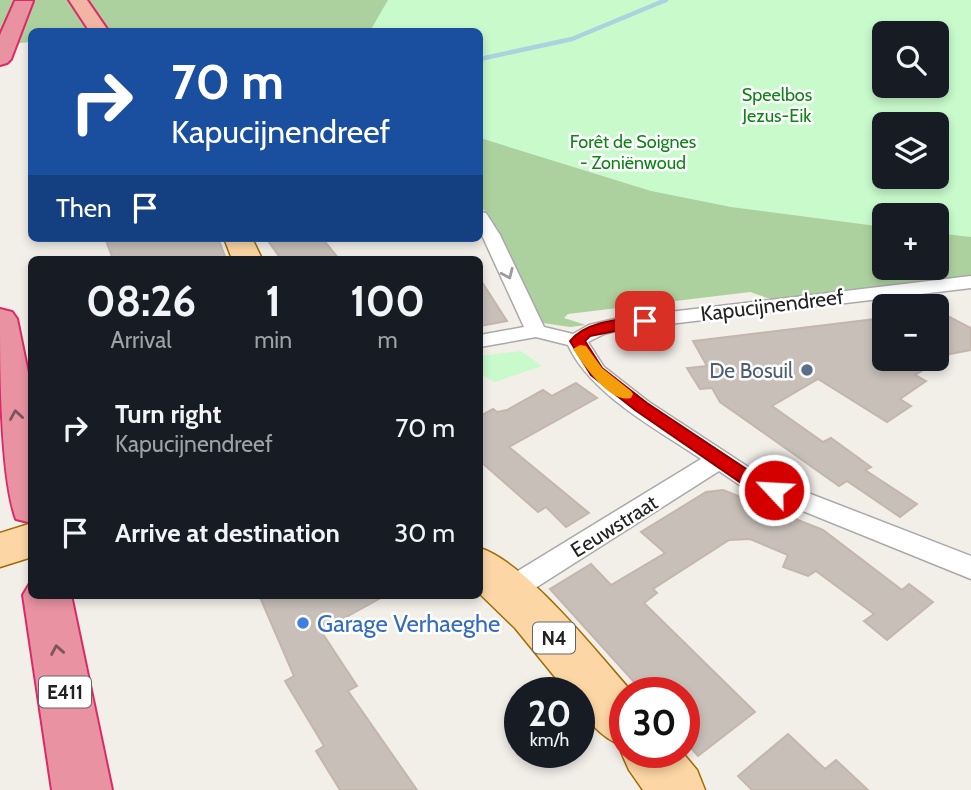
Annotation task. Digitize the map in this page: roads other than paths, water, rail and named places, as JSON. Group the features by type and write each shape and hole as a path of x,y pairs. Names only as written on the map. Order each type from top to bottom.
{"highway":[{"path":"78,0 97,28"},
{"path":"0,59 24,1"},
{"path":"0,319 28,484"},
{"name":"E411","path":"48,599 82,790"}],"main road":[{"path":"0,550 28,541"},
{"name":"N4","path":"494,578 552,636 609,703"},
{"path":"660,768 677,790"}],"street":[{"path":"483,222 536,331"},
{"name":"Kapucijnendreef","path":"577,341 584,333 619,324 971,282"},
{"path":"483,340 536,331 577,341 596,372 750,480 971,568"},
{"name":"Eeuwstraat","path":"494,578 718,460"}],"waterway":[{"path":"483,58 572,39 666,0"}],"place":[{"name":"De Bosuil","path":"807,370"},
{"name":"Garage Verhaeghe","path":"303,623"}],"park label":[{"name":"Speelbos Jezus-Eik","path":"777,105"},
{"name":"Forêt de Soignes - Zoniënwoud","path":"633,152"}]}
